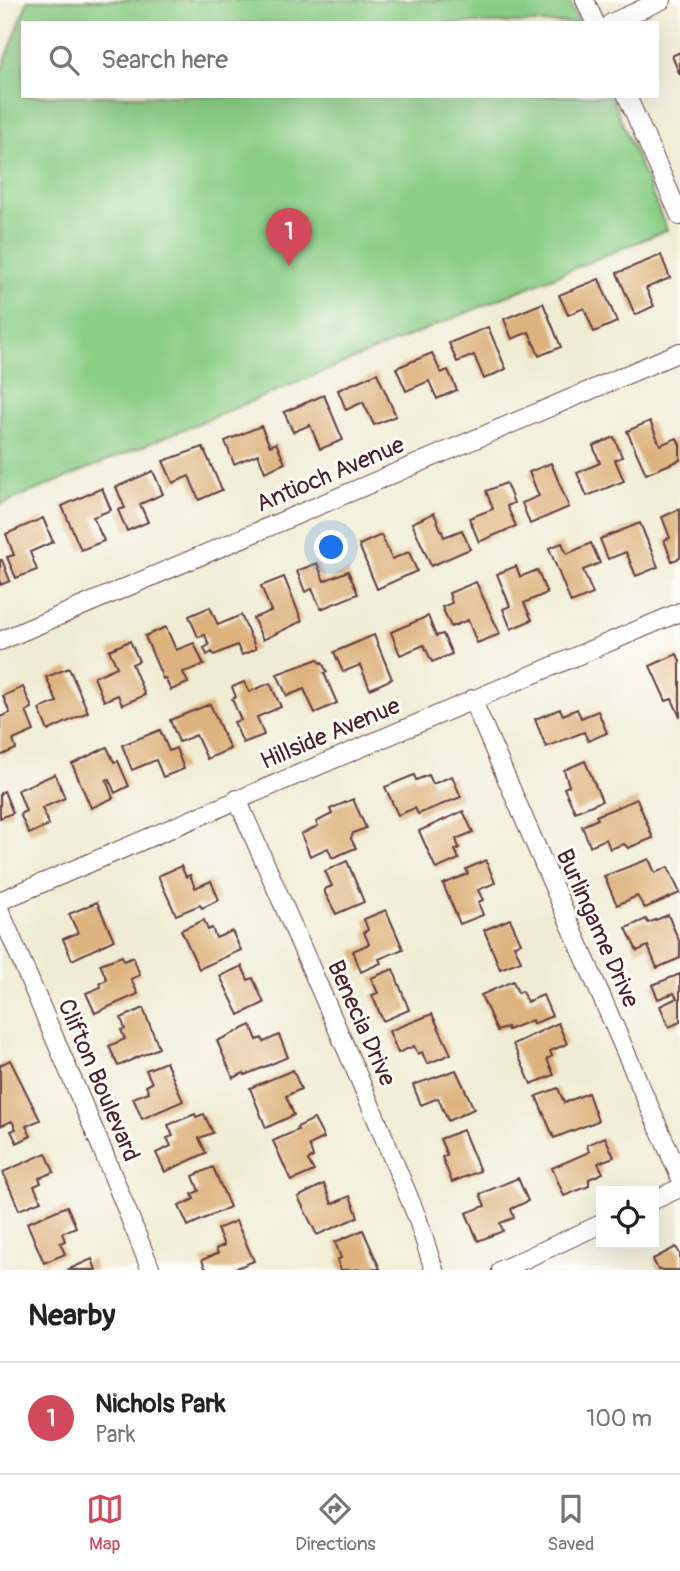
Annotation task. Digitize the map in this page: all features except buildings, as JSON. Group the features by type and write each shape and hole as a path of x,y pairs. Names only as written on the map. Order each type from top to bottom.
{"street":[{"path":"585,0 594,21"},
{"path":"615,21 662,0"},
{"path":"628,98 680,216"},
{"name":"Antioch Avenue","path":"0,641 680,352"},
{"name":"Hillside Avenue","path":"0,901 680,612"},
{"name":"Burlingame Drive","path":"472,699 680,1177"},
{"name":"Benecia Drive","path":"237,799 371,1104 417,1217 434,1270"},
{"name":"Clifton Boulevard","path":"0,911 151,1270"},
{"path":"659,1198 680,1188"},
{"path":"501,1270 596,1226"}],"green space":[{"path":"28,0 569,0 578,21 21,21 21,98 612,98 667,230 0,505 0,75"}],"place":[{"name":"Nichols Park","path":"289,266"}]}
